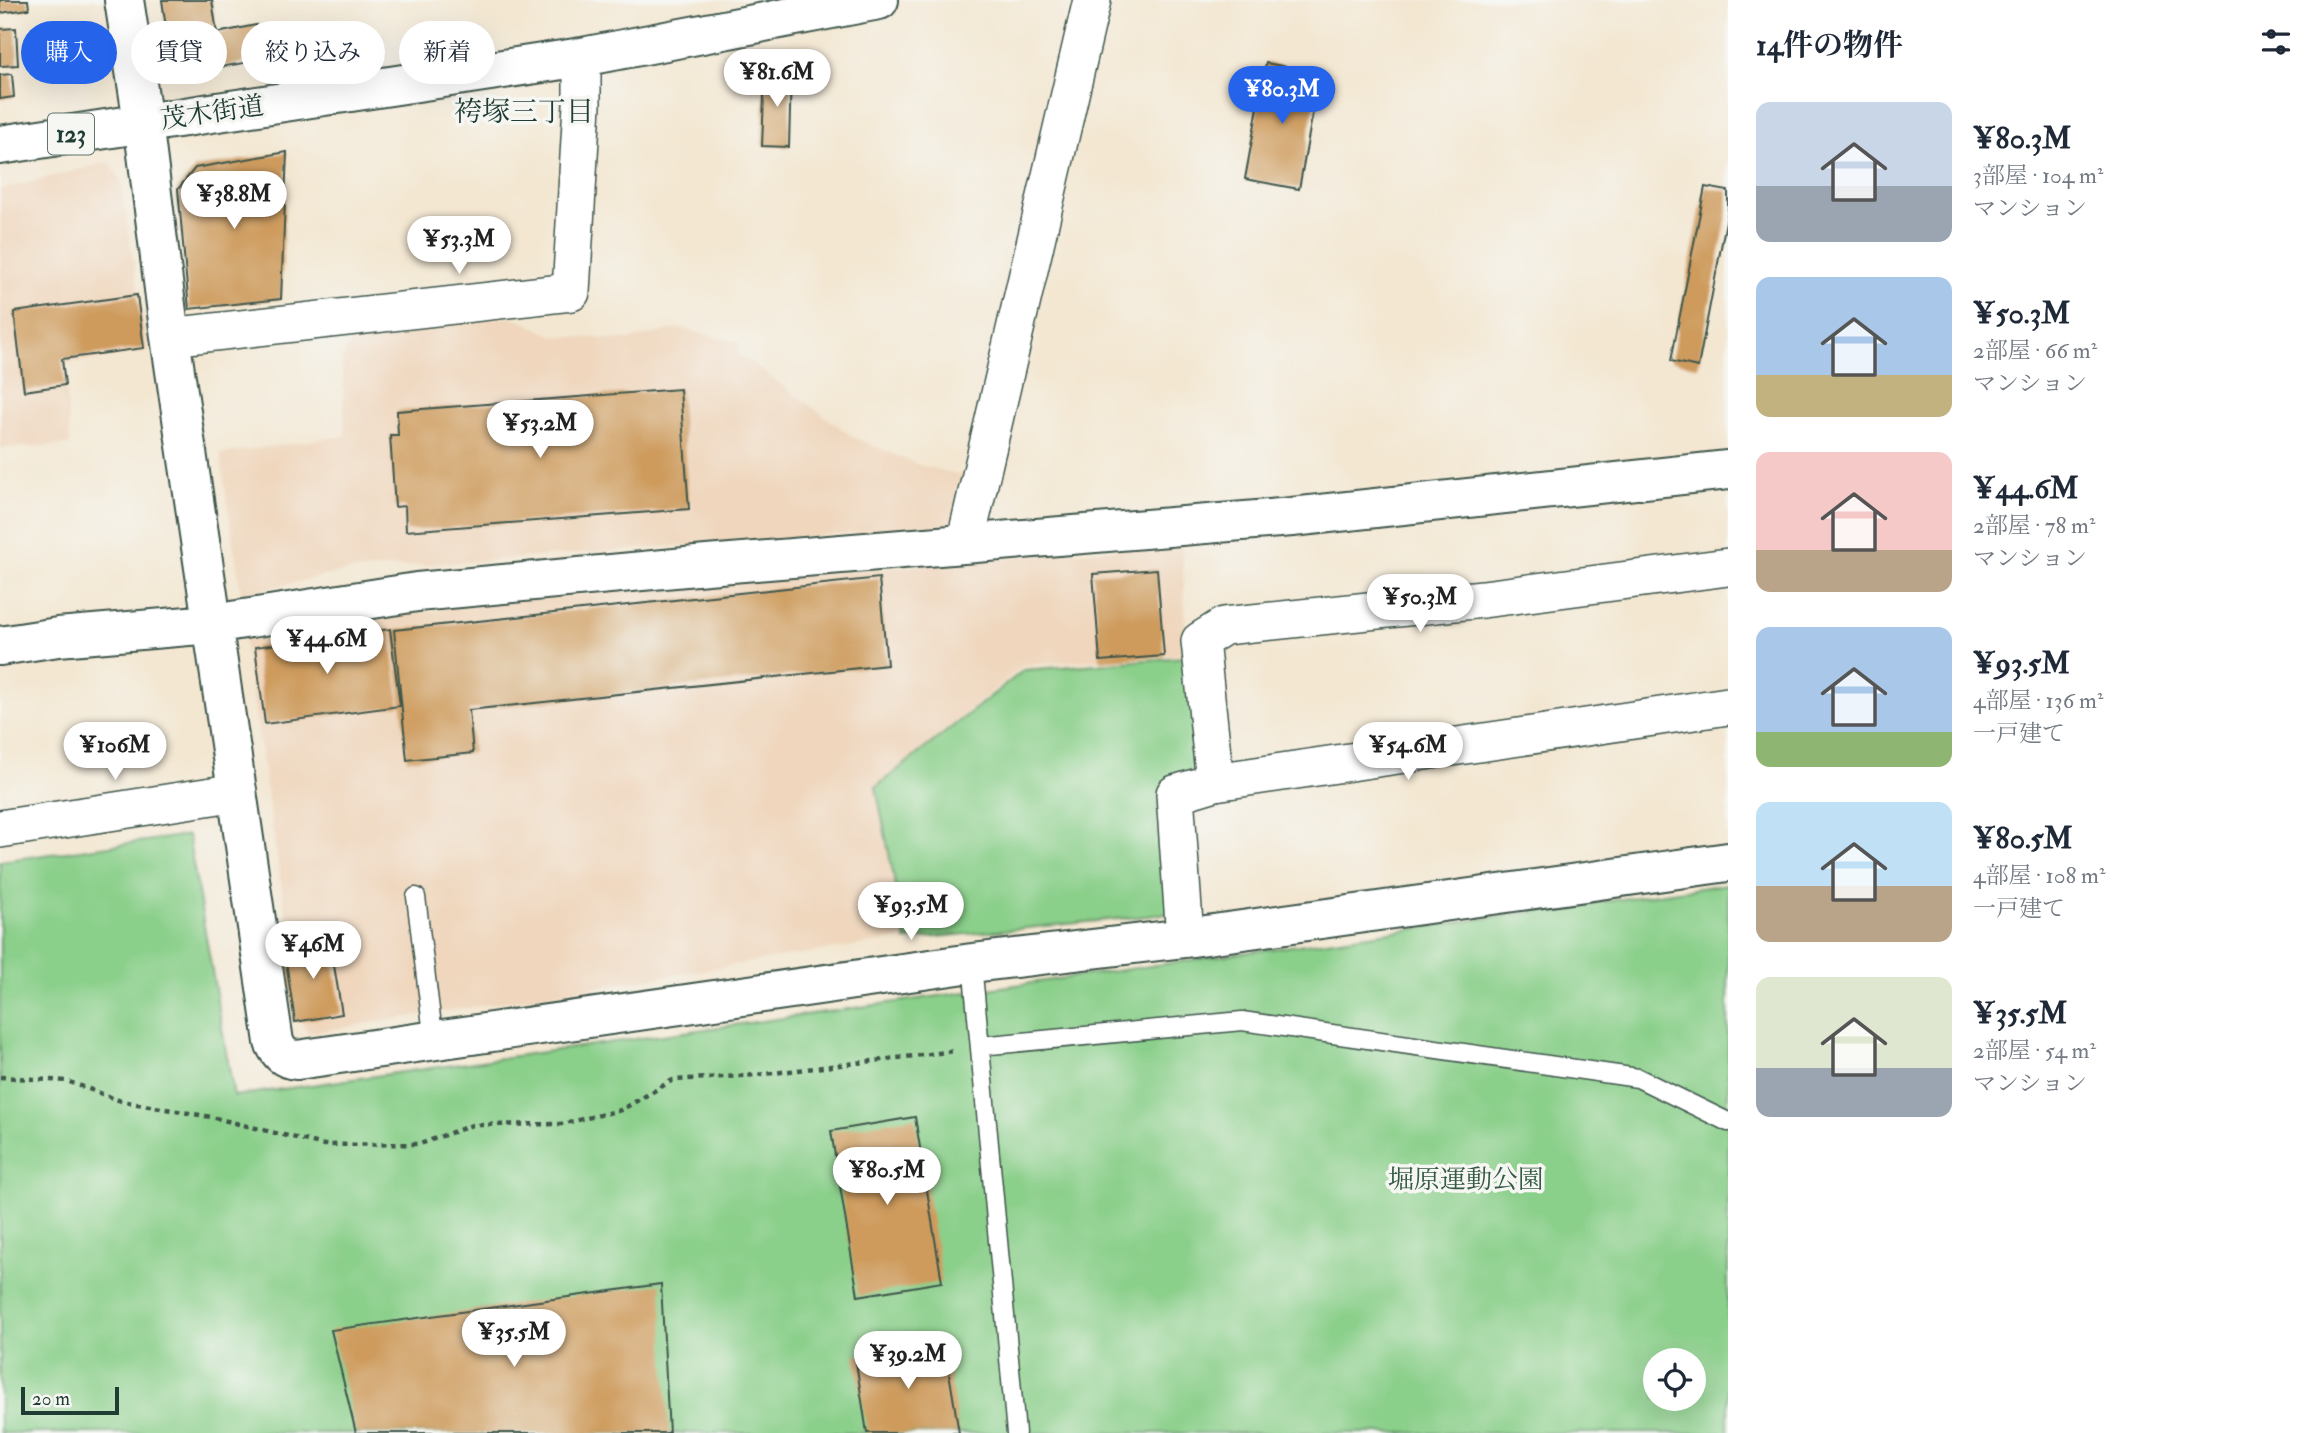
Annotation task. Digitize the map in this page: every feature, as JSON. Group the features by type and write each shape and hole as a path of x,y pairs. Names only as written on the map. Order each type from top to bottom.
{"main road":[{"path":"124,0 143,122 170,337 274,1042 281,1054 297,1060 433,1042 972,963 1185,938 1728,862"},
{"name":"茂木街道","path":"0,145 582,57 880,0"},
{"path":"0,646 58,637 212,624 417,592 1292,517 1728,470"}],"street":[{"path":"965,544 1093,0"},
{"path":"170,337 570,292 582,105 582,57"},
{"path":"1215,782 1200,641 1224,626 1483,599 1728,567"},
{"path":"1185,938 1175,794 1215,782 1728,706"},
{"path":"0,828 238,792"}],"lane":[{"path":"416,897 433,1042"},
{"path":"972,963 1016,1433"},
{"path":"980,1045 1242,1021 1638,1078 1728,1122"}],"path":[{"path":"0,1077 66,1081 121,1101 211,1117 324,1145 420,1144 472,1125 561,1124 621,1110 673,1080 757,1075 952,1052 980,1045"}],"shaded area":[{"path":"109,162 120,178 148,351 65,364 70,445 0,448 0,190"},
{"path":"513,317 554,336 629,340 678,328 739,342 738,353 853,437 919,465 970,477 958,525 348,571 241,594 220,454 345,436 342,359 355,330"},
{"path":"1182,543 1187,654 1024,665 876,787 903,938 309,1033 302,1023 244,640 476,604"}],"green space":[{"path":"1195,656 1209,777 1169,792 1177,913 906,940 876,787 1024,670"},
{"name":"堀原運動公園","path":"188,835 234,1096 1728,884 1728,1433 0,1433 0,861"}],"building":[{"path":"0,0 28,0 29,9 0,13"},
{"path":"162,0 212,0 215,21 165,21"},
{"path":"16,28 18,65 0,66 0,29"},
{"path":"241,28 241,64 227,66 227,31"},
{"path":"1266,63 1320,73 1299,189 1245,179"},
{"path":"765,71 791,72 789,147 762,146"},
{"path":"12,74 14,97 0,99 0,75"},
{"path":"287,152 281,299 189,309 178,189 195,168"},
{"path":"1705,187 1728,191 1728,211 1698,367 1671,361"},
{"path":"137,295 144,348 62,359 65,385 24,391 14,312"},
{"path":"680,389 689,509 406,531 405,506 395,507 390,435 398,435 397,411"},
{"path":"1157,569 1164,656 1100,661 1093,574"},
{"path":"879,578 887,665 469,710 473,753 407,760 394,630"},
{"path":"390,629 400,706 265,724 255,647"},
{"path":"330,941 342,1014 295,1022 284,948"},
{"path":"915,1117 942,1282 858,1296 831,1131"},
{"path":"661,1284 669,1433 356,1433 331,1330"},
{"path":"944,1342 959,1433 867,1433 855,1356"}],"district":[{"name":"袴塚三丁目","path":"524,111"}]}
